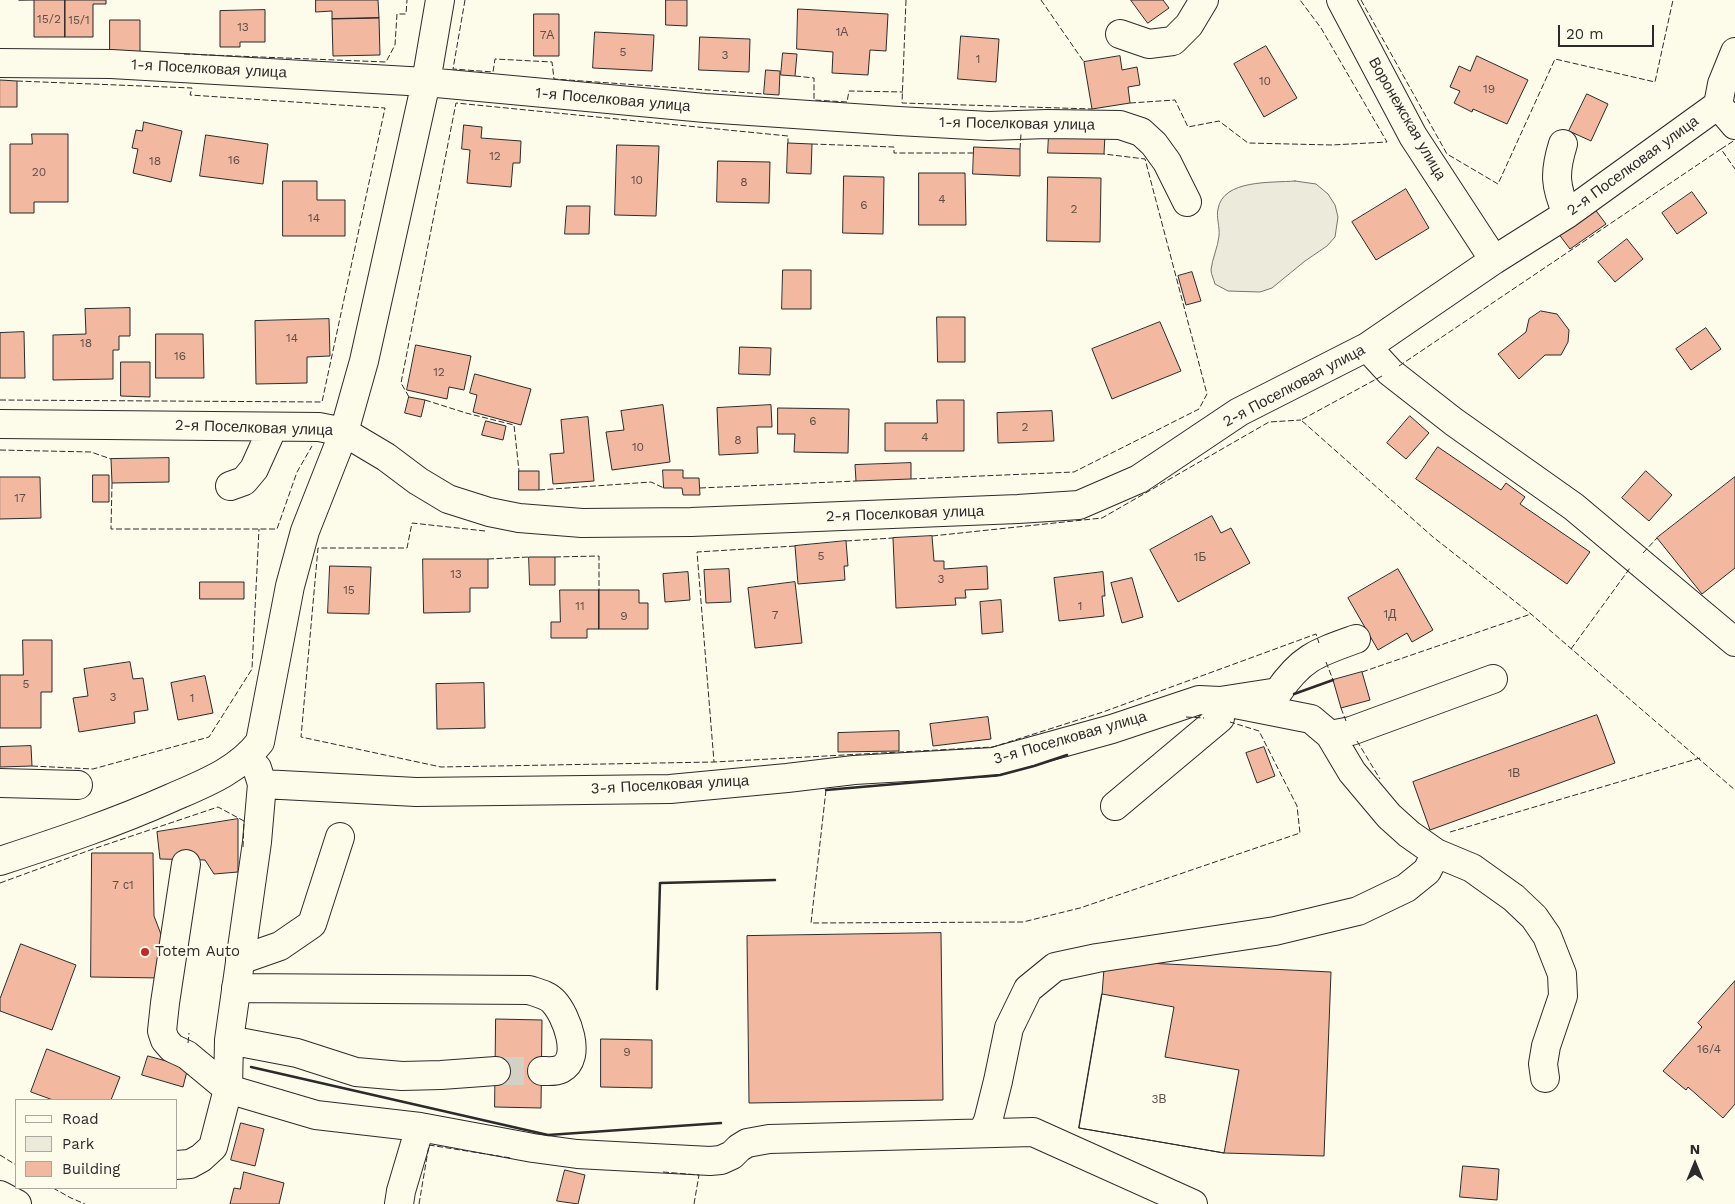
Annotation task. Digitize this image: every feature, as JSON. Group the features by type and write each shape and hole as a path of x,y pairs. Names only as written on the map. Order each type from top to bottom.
{"street":[{"path":"0,861 82,834 145,810 211,781 250,756 260,742 290,586 305,531 344,432 364,360 426,82 440,0"},
{"path":"1120,34 1149,44 1173,41 1189,25 1204,0"},
{"name":"Воронежская улица","path":"1341,0 1413,136 1494,260"},
{"path":"1735,52 1722,84 1718,105 1735,126"},
{"name":"1-я Поселковая улица","path":"0,63 111,64 426,82 705,108 898,121 989,126 1047,124 1120,126 1141,132 1154,144 1168,162 1187,202"},
{"name":"2-я Поселковая улица","path":"0,424 320,427 344,432 386,457 418,481 448,499 489,512 520,518 582,523 691,522 1018,510 1079,505 1139,479 1239,412 1368,347 1494,260 1567,214 1718,105"},
{"path":"1563,144 1557,163 1556,174 1559,196 1567,214"},
{"path":"1368,347 1397,377 1454,422 1574,507 1735,642"},
{"path":"230,486 244,481 254,469 273,426"},
{"path":"1115,806 1220,718 1220,701 1278,692 1290,674 1308,658 1356,639"},
{"path":"1330,735 1351,731 1493,679"},
{"name":"3-я Поселковая улица","path":"262,784 416,792 670,789 854,770 993,762 1112,729 1199,700 1220,701 1311,719 1330,735 1352,772 1388,816 1436,853 1472,868 1514,898 1534,918 1547,936 1562,974 1563,996 1542,1064 1545,1078"},
{"path":"178,1165 190,1164 201,1158 213,1147 228,1089 229,1040 257,842 262,784 259,770 250,756"},
{"path":"0,783 78,784"},
{"path":"240,960 280,946 312,924 340,837"},
{"path":"982,1134 988,1121 1009,1028 1028,989 1055,967 1097,958 1276,931 1358,911 1406,888 1427,871 1436,853"},
{"path":"186,864 162,1031 165,1040 172,1048 187,1055 228,1089 316,1115 420,1127 533,1148 568,1153 710,1161 721,1160 732,1155 747,1143 769,1139 1033,1132 1194,1204"},
{"path":"236,988 529,990 554,1001 570,1032 572,1054 568,1062 563,1068 554,1071 542,1071"},
{"path":"229,1040 297,1053 356,1072 402,1076 441,1076 496,1071"},
{"path":"399,1204 420,1127"},
{"path":"0,1195 16,1204"}],"green space":[{"path":"1295,181 1316,184 1328,194 1335,205 1338,217 1335,237 1327,246 1272,288 1260,292 1228,291 1215,284 1211,270 1219,233 1218,209 1222,199 1238,187 1250,184"}],"building":[{"path":"34,0 65,0 65,37 34,37"},
{"path":"65,0 106,0 106,4 93,4 93,37 65,37"},
{"path":"316,0 378,0 379,18 332,19 332,11 316,12"},
{"path":"666,0 687,0 687,26 666,25"},
{"path":"1131,0 1163,0 1169,8 1148,23"},
{"path":"798,9 888,14 886,51 870,50 868,75 832,73 833,52 797,49"},
{"path":"265,10 265,42 240,42 240,47 220,47 220,11"},
{"path":"534,14 559,14 559,56 534,56"},
{"path":"379,18 380,55 333,56 332,19"},
{"path":"110,20 140,20 140,53 110,53"},
{"path":"595,32 654,35 652,71 593,68"},
{"path":"961,36 999,39 996,82 958,79"},
{"path":"700,37 750,39 749,72 699,70"},
{"path":"1266,46 1297,98 1264,117 1234,64"},
{"path":"783,53 797,54 795,76 781,75"},
{"path":"1120,56 1122,70 1137,67 1140,85 1128,87 1130,103 1092,109 1084,62"},
{"path":"1477,56 1528,80 1507,124 1473,109 1472,112 1454,103 1460,91 1450,87 1459,66 1470,71"},
{"path":"766,70 780,71 779,95 764,94"},
{"path":"0,80 17,81 17,107 0,107"},
{"path":"1587,94 1608,104 1591,141 1569,131"},
{"path":"144,122 182,131 171,182 133,173 138,149 132,148 136,130 142,131"},
{"path":"464,125 482,127 481,138 521,141 520,163 513,163 511,187 467,183 470,150 462,149"},
{"path":"32,134 68,134 68,202 34,202 34,213 10,213 10,144 32,144"},
{"path":"1049,134 1105,135 1104,154 1048,153"},
{"path":"206,135 268,144 263,184 200,176"},
{"path":"788,143 812,144 811,174 787,173"},
{"path":"617,145 659,146 656,216 615,215"},
{"path":"974,147 1020,149 1020,176 973,174"},
{"path":"718,161 770,162 769,203 717,202"},
{"path":"919,173 965,173 966,225 919,225"},
{"path":"844,176 884,177 883,234 843,233"},
{"path":"1048,177 1101,178 1100,242 1047,241"},
{"path":"283,181 317,181 317,200 345,200 345,236 283,236"},
{"path":"1406,189 1429,228 1376,260 1352,222"},
{"path":"1692,192 1707,213 1677,234 1662,213"},
{"path":"567,206 590,206 589,234 565,234"},
{"path":"1594,208 1606,224 1570,249 1558,233"},
{"path":"1627,239 1643,259 1615,282 1598,262"},
{"path":"783,270 811,270 811,309 782,309"},
{"path":"1192,272 1201,301 1186,305 1178,276"},
{"path":"130,308 130,336 119,336 119,350 113,350 113,379 53,380 53,335 86,334 85,309"},
{"path":"1541,311 1557,314 1569,330 1568,342 1561,355 1545,355 1519,379 1498,354 1526,332 1529,319"},
{"path":"937,317 965,317 965,362 938,362"},
{"path":"329,319 330,356 307,357 307,383 256,384 255,321"},
{"path":"1160,322 1181,371 1112,399 1092,349"},
{"path":"1706,328 1721,349 1691,370 1676,349"},
{"path":"24,332 25,378 0,378 0,333"},
{"path":"156,334 203,334 204,378 156,378"},
{"path":"416,345 471,356 464,390 449,387 447,399 407,390"},
{"path":"740,347 771,348 770,375 739,374"},
{"path":"121,362 150,362 150,397 121,396"},
{"path":"475,374 531,389 521,425 473,412 477,395 470,393"},
{"path":"409,397 425,400 421,417 405,413"},
{"path":"937,400 964,400 964,451 885,451 885,423 937,423"},
{"path":"663,405 670,462 612,470 606,432 624,430 621,411"},
{"path":"771,405 772,427 757,427 758,453 719,455 717,408"},
{"path":"778,408 849,409 848,453 794,452 795,434 778,434"},
{"path":"1052,411 1054,441 998,443 997,413"},
{"path":"1410,416 1429,433 1406,459 1387,443"},
{"path":"588,417 594,481 553,484 550,454 564,453 561,420"},
{"path":"486,421 506,426 503,440 482,435"},
{"path":"1438,447 1501,490 1506,483 1525,497 1520,504 1590,552 1567,584 1416,479"},
{"path":"169,458 169,482 112,483 111,459"},
{"path":"911,463 911,479 856,481 855,465"},
{"path":"663,470 683,470 683,478 699,478 700,495 683,495 682,488 664,488"},
{"path":"519,471 539,471 539,490 519,490"},
{"path":"1646,471 1672,495 1649,521 1622,498"},
{"path":"93,475 109,475 109,502 93,502"},
{"path":"0,477 40,477 41,518 0,519"},
{"path":"1735,477 1735,568 1702,594 1657,538"},
{"path":"1212,516 1221,533 1231,528 1250,563 1178,602 1150,550"},
{"path":"932,536 934,561 944,561 944,569 987,566 988,589 965,590 966,598 955,598 956,605 896,608 893,538"},
{"path":"846,541 848,566 844,566 845,580 798,584 795,546"},
{"path":"529,557 555,557 555,585 530,585"},
{"path":"423,559 488,559 488,588 470,588 470,612 424,613"},
{"path":"330,566 371,567 369,614 328,613"},
{"path":"729,569 731,602 706,603 704,570"},
{"path":"1398,569 1433,630 1412,642 1407,633 1378,650 1348,598"},
{"path":"688,572 690,600 665,602 663,574"},
{"path":"1103,572 1105,596 1102,596 1104,616 1059,621 1054,578"},
{"path":"1132,578 1143,617 1122,623 1111,583"},
{"path":"200,582 244,582 244,599 200,599"},
{"path":"795,582 802,643 755,648 748,588"},
{"path":"560,590 599,590 599,629 587,629 587,638 551,638 551,622 560,622"},
{"path":"599,590 639,590 639,603 648,603 648,629 599,629"},
{"path":"1001,600 1003,632 982,634 980,602"},
{"path":"23,640 52,640 52,692 41,692 41,728 0,728 0,675 23,675"},
{"path":"130,662 133,679 143,678 148,710 134,712 135,723 79,732 73,698 88,696 84,669"},
{"path":"1362,672 1370,700 1341,708 1333,680"},
{"path":"205,676 213,713 178,720 171,683"},
{"path":"484,683 485,728 437,729 436,684"},
{"path":"1597,715 1615,763 1430,830 1413,782"},
{"path":"988,717 991,739 933,746 930,724"},
{"path":"899,731 899,751 838,752 838,733"},
{"path":"31,746 32,766 0,767 0,747"},
{"path":"1264,747 1275,776 1257,783 1246,753"},
{"path":"238,819 238,872 214,874 205,860 160,859 157,832"},
{"path":"92,853 153,853 154,916 167,950 162,978 91,977"},
{"path":"941,933 943,1100 749,1103 747,936"},
{"path":"21,944 76,965 52,1030 0,1011 0,999"},
{"path":"1105,961 1331,972 1324,1156 1224,1153 1079,1128 1102,994"},
{"path":"1735,981 1735,1104 1723,1118 1688,1087 1686,1090 1663,1071 1702,1027 1698,1023"},
{"path":"1102,994 1174,1007 1165,1057 1239,1070 1224,1153 1079,1128"},
{"path":"496,1019 542,1020 541,1108 495,1107"},
{"path":"601,1039 652,1040 652,1088 601,1087"},
{"path":"47,1049 120,1077 111,1099 50,1099 31,1092"},
{"path":"148,1056 188,1067 183,1087 142,1075"},
{"path":"241,1123 264,1129 255,1166 231,1160"},
{"path":"1463,1166 1499,1169 1497,1200 1460,1197"},
{"path":"565,1170 585,1175 578,1204 557,1201"},
{"path":"244,1172 284,1183 279,1204 230,1204 234,1188 240,1189"}],"tunnel":[{"path":"496,1071 542,1071"}],"fence":[{"path":"184,54 386,62 395,45 397,14 406,14 407,0"},
{"path":"465,0 453,69 493,72 495,59 552,62 554,79 764,94"},
{"path":"906,0 902,103 1092,109"},
{"path":"1041,0 1084,62"},
{"path":"1130,103 1175,100 1188,127 1219,121 1248,143 1332,145 1387,142 1321,28 1300,0"},
{"path":"1361,0 1447,154 1498,184 1555,59 1655,82 1673,0"},
{"path":"795,76 814,78 814,100 847,102 849,91 903,92"},
{"path":"0,400 322,402 385,108 190,95 192,88 17,81"},
{"path":"409,397 401,383 456,103 788,136 788,143"},
{"path":"1020,149 1021,134"},
{"path":"1721,149 1735,140"},
{"path":"812,144 894,147 894,153 974,153"},
{"path":"1399,366 1721,149 1735,169"},
{"path":"911,479 1074,472 1199,409 1207,394 1145,159 1104,154"},
{"path":"1382,376 1301,420 1433,537 1531,614 1735,790"},
{"path":"425,400 514,425 519,471"},
{"path":"932,536 1102,518 1269,422 1301,420"},
{"path":"112,483 111,529 277,529 297,472 312,446"},
{"path":"0,450 91,452 111,459"},
{"path":"700,488 856,481"},
{"path":"539,490 651,482 664,488"},
{"path":"485,531 412,523 407,548 318,548 301,737 441,767 714,762"},
{"path":"32,766 93,769 209,737 252,669 259,529"},
{"path":"846,541 893,538"},
{"path":"1643,553 1657,538"},
{"path":"795,546 697,552 714,762 993,747 1103,712 1316,634 1319,643"},
{"path":"555,557 599,556 599,590"},
{"path":"488,559 529,557"},
{"path":"1571,649 1630,568"},
{"path":"1362,672 1531,614"},
{"path":"1326,662 1333,680"},
{"path":"1341,708 1346,721"},
{"path":"1186,717 1204,718"},
{"path":"826,790 811,923 1023,922 1080,908 1300,833 1297,806 1259,731 1230,722"},
{"path":"1357,741 1380,779"},
{"path":"1450,832 1700,758"},
{"path":"0,883 218,807 244,821 243,848"},
{"path":"188,1043 189,1033"},
{"path":"419,1204 429,1145 511,1158"},
{"path":"0,1155 15,1164"},
{"path":"663,1172 699,1175 694,1204"},
{"path":"55,1189 85,1204"}],"wall":[{"path":"1294,694 1333,680"},
{"path":"826,790 1000,775 1067,755"},
{"path":"657,989 660,883 775,880"},
{"path":"251,1067 548,1135 721,1123"}],"place":[{"name":"Totem Auto","path":"145,952"}]}
